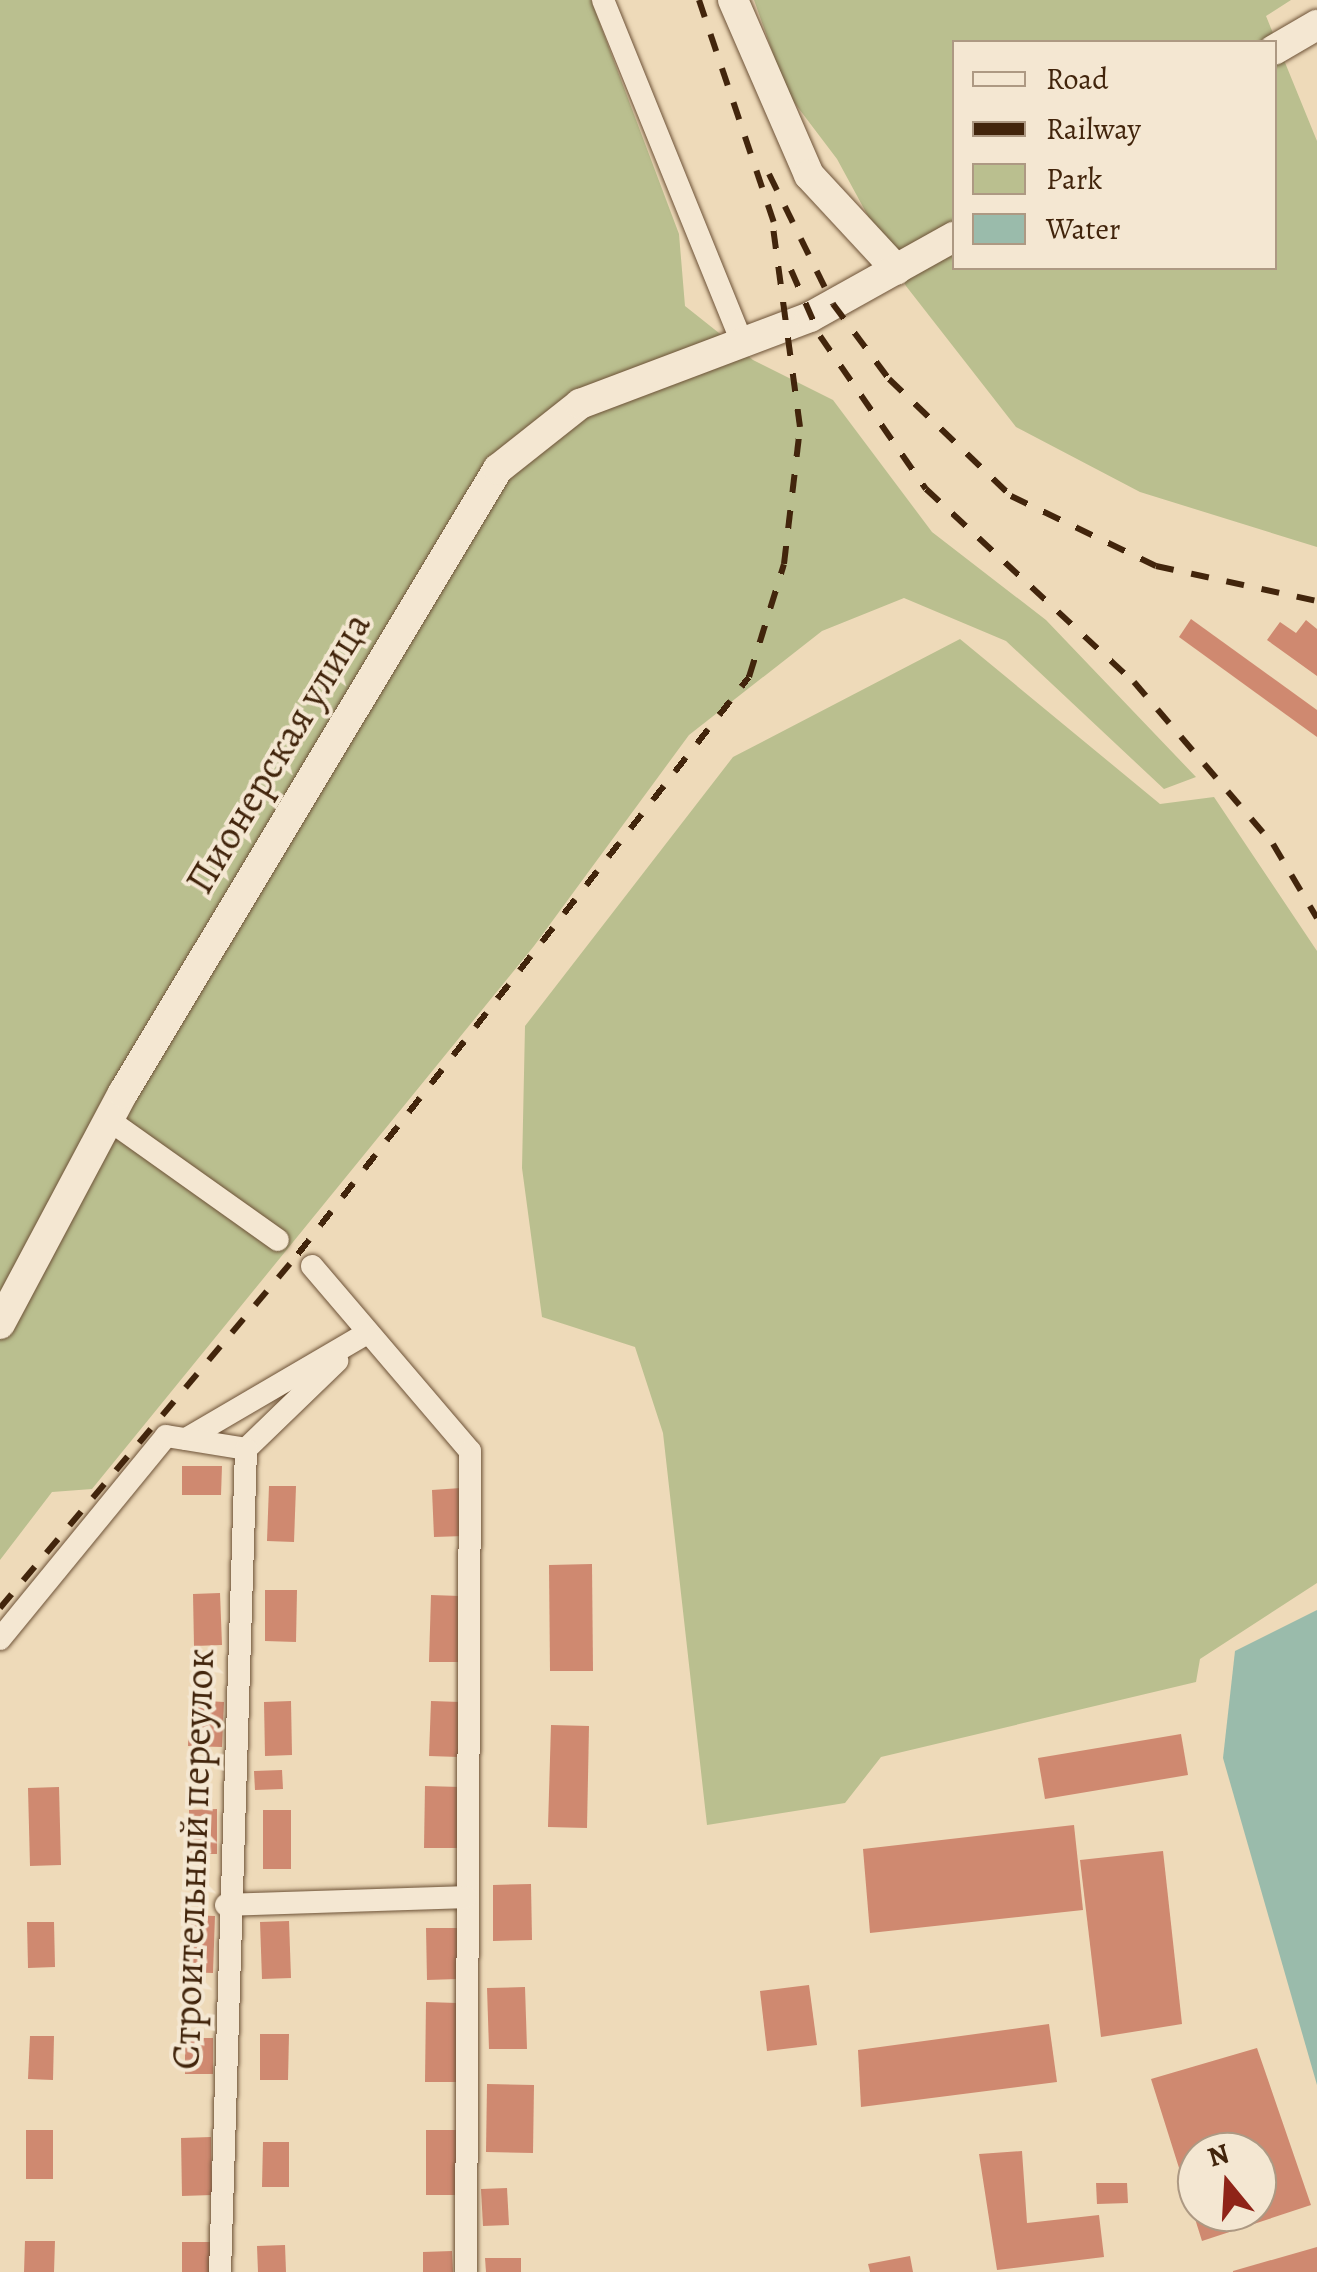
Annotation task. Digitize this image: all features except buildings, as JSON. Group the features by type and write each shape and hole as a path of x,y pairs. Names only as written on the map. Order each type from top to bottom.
{"street":[{"path":"603,0 742,343"},
{"path":"733,0 809,175 898,270"},
{"path":"1277,48 1317,25"},
{"name":"Пионерская улица","path":"0,1324 109,1120 498,468 580,404 742,343 898,270 952,238"},
{"path":"109,1120 278,1240"},
{"path":"312,1266 470,1451 466,2272"},
{"path":"186,1439 367,1332"},
{"path":"0,1639 166,1436 246,1449 367,1332"},
{"name":"Строительный переулок","path":"220,2272 226,1904 246,1449"},
{"path":"226,1904 466,1897"}],"green space":[{"path":"0,0 591,0 679,234 685,306 753,360 833,400 932,532 1046,620 1196,777 1164,789 1006,641 904,598 822,631 689,735 534,946 92,1489 52,1492 0,1560"},
{"path":"754,0 1291,0 1266,16 1276,40 952,40 952,270 1277,270 1277,43 1317,141 1317,547 1140,492 1016,427 906,286 837,159 787,93"},
{"path":"960,639 1160,804 1214,797 1317,951 1317,1583 1200,1659 1196,1682 881,1757 845,1803 707,1825 663,1433 635,1347 542,1317 522,1168 525,1026 733,757"}],"water":[{"path":"1317,1610 1317,2085 1223,1758 1235,1651"}],"railway":[{"path":"699,0 777,232"},
{"path":"769,174 833,304 889,379 1011,496 1156,566 1317,601"},
{"path":"0,1608 298,1254 749,677 784,564 800,427 772,221"},
{"path":"791,270 820,336 926,489 1134,682 1273,844 1317,918"}]}
